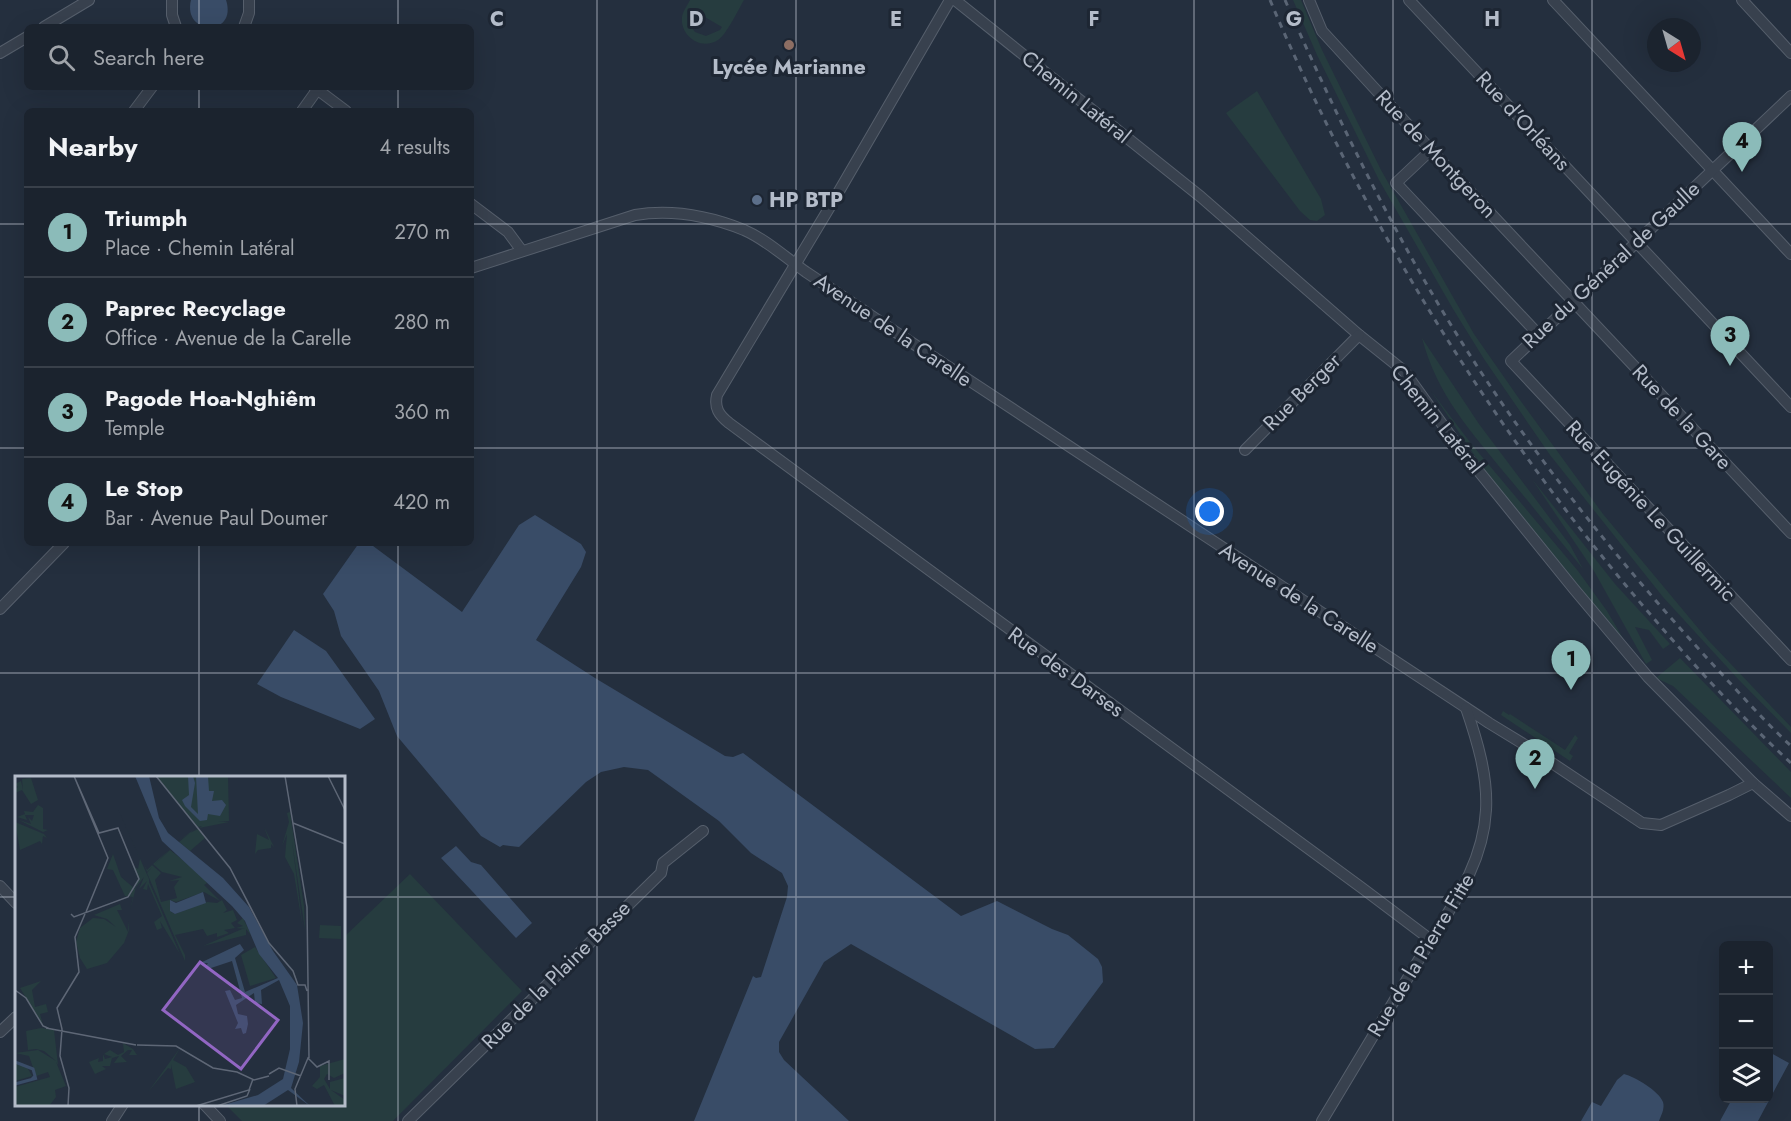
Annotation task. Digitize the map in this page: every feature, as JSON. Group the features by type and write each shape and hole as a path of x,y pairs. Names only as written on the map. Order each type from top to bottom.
{"street":[{"path":"49,24 89,0"},
{"path":"172,0 172,15 175,24"},
{"path":"245,24 249,13 249,0"},
{"path":"795,265 950,0"},
{"name":"Chemin Latéral","path":"955,0 1201,197 1359,335 1404,371 1455,442 1581,598 1648,676 1753,783 1791,816"},
{"name":"Rue de Montgeron","path":"1309,0 1322,31 1572,301"},
{"name":"Rue d'Orléans","path":"1409,0 1791,407"},
{"path":"1553,0 1791,254"},
{"path":"1742,0 1791,53"},
{"path":"0,53 24,39"},
{"path":"136,108 150,90"},
{"path":"304,108 315,90"},
{"path":"319,90 342,108"},
{"name":"Rue du Général de Gaulle","path":"1510,361 1791,96"},
{"path":"1431,150 1396,183 1538,334"},
{"path":"474,206 508,232 522,251"},
{"name":"Avenue de la Carelle","path":"474,267 635,215 659,212 704,217 745,231 759,238 795,265 1646,825 1661,825 1753,783"},
{"name":"Rue des Darses","path":"795,265 717,395 715,406 722,418 1431,940"},
{"name":"Rue de la Gare","path":"1572,301 1791,533"},
{"name":"Rue Berger","path":"1245,450 1359,335"},
{"name":"Rue Eugénie Le Guillermic","path":"1510,361 1791,660"},
{"path":"0,609 61,546"},
{"name":"Rue de la Pierre Fitte","path":"1322,1121 1477,860 1485,822 1486,790 1478,745 1466,708"},
{"name":"Rue de la Plaine Basse","path":"408,1121 660,873 663,863 703,831"},
{"path":"0,886 15,902"},
{"path":"0,1032 15,1018"},
{"path":"112,1121 122,1106"},
{"path":"206,1106 220,1121"}],"green space":[{"path":"690,0 744,0 721,37 705,44 693,40 684,30 682,17","holes":["691,9 722,27 706,36 695,32 689,21"]},
{"path":"1293,0 1301,0 1322,50 1381,170 1474,334 1603,514 1708,640 1791,727 1791,733 1663,597 1550,455 1484,359 1379,180 1317,55"},
{"path":"1257,91 1321,199 1325,215 1317,221 1310,220 1300,211 1226,113"},
{"path":"1422,338 1479,424 1570,545 1583,569 1457,412 1428,358"},
{"path":"1431,391 1473,446 1578,571 1607,611 1627,645 1487,474"},
{"path":"1532,479 1615,584 1670,644 1663,649 1649,630 1635,627 1652,660 1646,664 1594,571"},
{"path":"1680,658 1791,772 1791,798 1673,686 1656,678"},
{"path":"1503,711 1565,750 1575,735 1578,738 1569,753 1573,756 1570,761 1501,715"},
{"path":"410,874 522,991 393,1121 242,1121 227,1106 345,1106 345,936"}],"water":[{"path":"191,0 226,0 228,12 220,24 199,24 190,12"},
{"path":"535,515 581,544 586,552 581,567 536,640 725,756 733,757 743,753 961,916 997,901 1068,935 1098,959 1102,967 1103,982 1054,1048 1035,1049 851,944 824,962 779,1042 779,1052 784,1060 849,1121 694,1121 753,976 761,977 787,897 788,886 782,873 751,853 719,821 648,770 624,767 601,772 586,782 519,847 503,845 500,847 481,836 397,736 379,691 341,636 334,611 323,594 357,546 373,546 462,612 519,525"},
{"path":"294,630 326,651 375,719 360,729 281,697 257,684"},
{"path":"456,846 471,862 481,865 532,923 516,938 441,858"},
{"path":"1773,1054 1789,1063 1773,1093"},
{"path":"1624,1074 1646,1085 1661,1098 1664,1107 1659,1121 1581,1121 1592,1102 1601,1106 1617,1080"},
{"path":"1730,1103 1768,1103 1758,1121 1720,1121"}],"railway":[{"path":"1270,0 1306,82 1388,241 1482,393 1587,538 1644,607 1715,687 1791,763"},
{"path":"1285,0 1383,206 1451,325 1508,413 1603,538 1706,657 1791,746"}],"place":[{"name":"Lycée Marianne","path":"789,45"},
{"name":"Le Stop","path":"1742,172"},
{"name":"HP BTP","path":"757,200"},
{"name":"Pagode Hoa-Nghiêm","path":"1730,366"},
{"name":"Triumph","path":"1571,690"},
{"name":"Paprec Recyclage","path":"1535,789"}]}
